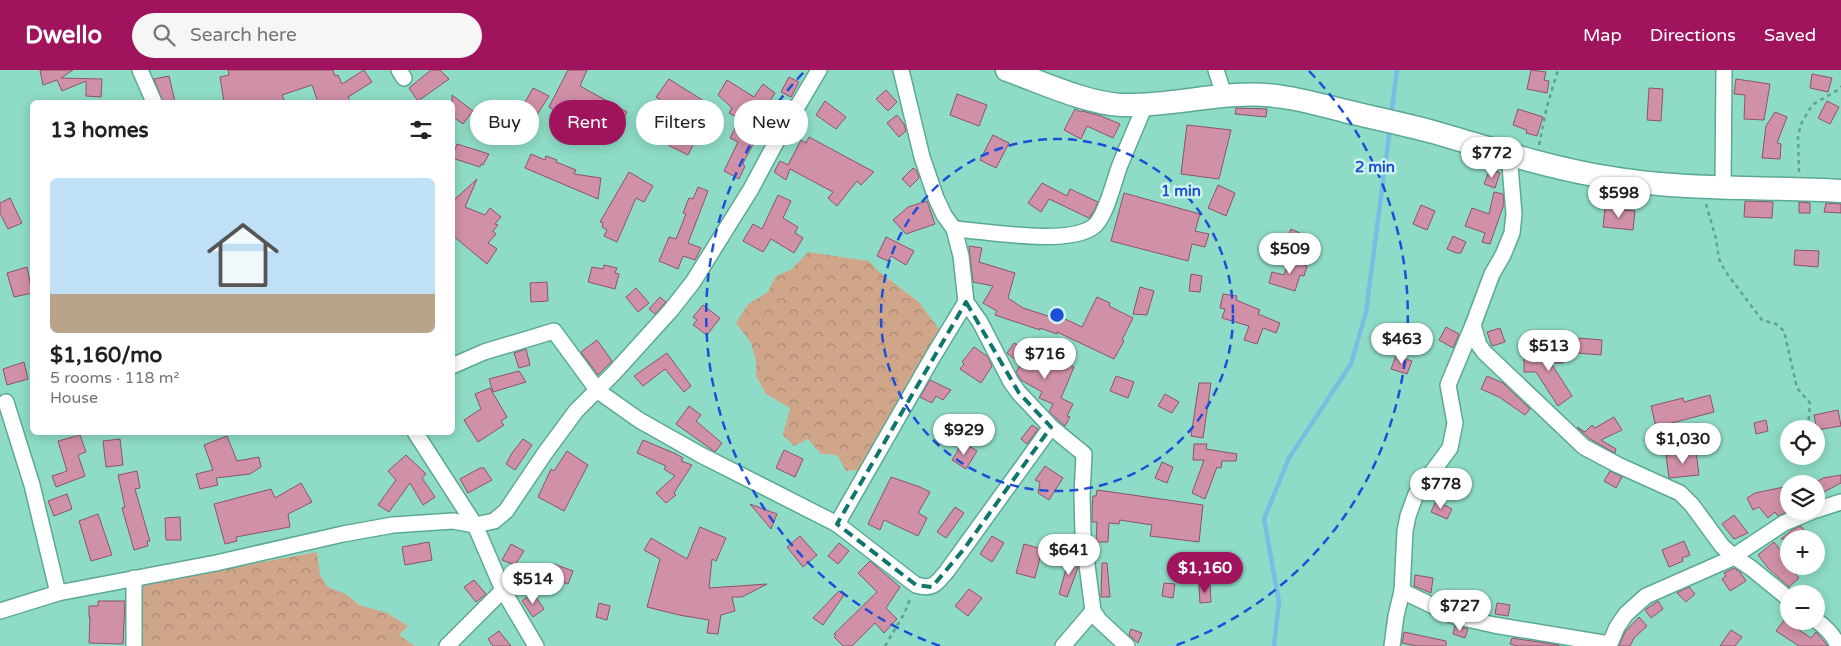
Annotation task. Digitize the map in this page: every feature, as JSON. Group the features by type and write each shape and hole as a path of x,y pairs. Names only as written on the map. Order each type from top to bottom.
{"street":[{"path":"140,70 153,100"},
{"path":"0,611 58,593 216,563 343,534 394,525 453,521 474,525 494,520 506,511 545,453 576,412 598,391 671,310 693,282 751,189 819,70"},
{"path":"901,70 922,157 944,215 954,229 961,256 966,302 980,322 1011,382 1051,428 1084,454 1083,534 1093,611 1099,620 1127,646"},
{"path":"1007,70 1103,103 1145,105 1256,93 1291,98 1430,131 1535,161 1591,174 1648,183 1841,191"},
{"path":"1216,70 1224,95"},
{"path":"1713,187 1724,70"},
{"path":"954,229 1048,237 1078,233 1094,226 1107,206 1120,167 1145,105"},
{"path":"1392,646 1402,591 1405,531 1408,516 1416,494 1450,448 1455,424 1448,385 1492,274 1503,255 1512,233 1514,214 1509,154"},
{"path":"837,524 966,302"},
{"path":"1473,325 1479,345 1484,352 1576,441 1595,454 1680,493 1722,546 1780,592"},
{"path":"455,365 484,352 554,331 598,391 638,420 701,455 837,524 916,586 926,588 932,587 947,572 1051,428"},
{"path":"6,402 32,484 58,593"},
{"path":"417,435 474,525 503,590 536,646"},
{"path":"1825,508 1841,502"},
{"path":"1402,591 1454,616 1609,645 1617,627 1626,614 1646,596 1710,569 1792,520"},
{"path":"134,578 134,646"},
{"path":"448,646 503,590"},
{"path":"1063,646 1093,611"},
{"path":"1825,627 1834,636 1838,646"}],"path":[{"path":"1535,161 1547,106 1558,70"},
{"path":"1799,188 1798,136 1801,124 1812,105 1824,100 1841,86"},
{"path":"1713,187 1709,216 1716,239 1717,251 1725,271 1762,320 1776,324 1784,331 1797,388 1810,403 1809,420"},
{"path":"885,646 904,614 916,586"}],"highlighted area":[{"path":"966,302 1019,393 1051,427 964,549 932,587 916,585 837,524"}],"green space":[{"path":"808,252 869,261 878,271 919,302 942,333 862,470 846,471 837,455 821,454 808,439 794,446 783,435 790,408 766,394 756,376 756,361 751,343 736,323 748,304 768,292 775,277 792,269"},
{"path":"317,552 320,575 328,587 346,594 359,605 387,613 408,626 399,635 415,646 137,646 138,601 142,584"}],"building":[{"path":"40,70 73,70 61,78 102,79 101,97 86,96 86,81 62,91 57,80 43,85"},
{"path":"228,70 333,70 335,76 338,75 342,84 364,70 372,82 348,97 350,100 317,100 312,85 282,95 284,100 224,100 220,77 229,75"},
{"path":"431,70 440,70 449,79 419,100 417,100 409,88"},
{"path":"568,70 587,70 580,86 605,100 553,100"},
{"path":"1531,70 1546,72 1544,80 1549,81 1547,93 1527,89"},
{"path":"1812,74 1832,78 1828,92 1810,88"},
{"path":"169,76 175,100 162,100 154,79"},
{"path":"789,77 799,82 791,97 781,92"},
{"path":"669,79 702,100 661,100 656,97"},
{"path":"1736,79 1770,84 1764,120 1744,119 1745,95 1734,94"},
{"path":"727,80 754,97 763,84 775,93 770,100 734,100 734,116 729,113 732,108 718,95"},
{"path":"533,88 549,96 539,112 539,100 526,100"},
{"path":"1649,88 1663,89 1661,121 1647,120"},
{"path":"886,90 897,102 888,111 876,99"},
{"path":"957,94 987,105 979,126 950,115"},
{"path":"452,95 470,109 470,115 463,124 455,118 455,100 452,100"},
{"path":"825,101 846,117 836,129 816,115"},
{"path":"1827,101 1839,107 1830,124 1818,118"},
{"path":"1236,108 1267,109 1266,117 1235,114"},
{"path":"1075,109 1101,116 1120,124 1113,138 1087,126 1081,139 1064,130"},
{"path":"1518,109 1543,117 1537,136 1526,133 1527,130 1513,125"},
{"path":"1775,112 1787,117 1777,143 1781,144 1780,159 1762,158 1766,126"},
{"path":"897,115 904,124 906,131 899,137 887,123"},
{"path":"1187,125 1231,130 1219,179 1181,174"},
{"path":"734,130 734,140 730,138"},
{"path":"993,135 1009,143 996,168 980,160"},
{"path":"809,137 874,172 861,185 857,181 837,206 828,198 833,192 790,169 786,180 774,172 780,161 788,165 798,145 808,145"},
{"path":"457,144 489,154 480,167 455,159"},
{"path":"668,145 693,145 688,155"},
{"path":"737,145 753,145 744,161 743,165 745,166 739,179 724,171"},
{"path":"531,154 545,160 546,156 557,160 556,162 576,170 574,174 601,178 598,199 525,168"},
{"path":"913,168 917,171 919,178 910,187 902,179"},
{"path":"1490,169 1500,173 1495,188 1484,184"},
{"path":"629,172 653,186 644,202 636,198 617,242 604,236 607,230 602,227 603,223 600,222"},
{"path":"477,179 465,207 485,215 490,208 501,217 495,224 498,225 493,231 496,234 488,243 497,249 487,264 455,237 455,199"},
{"path":"1042,183 1067,196 1070,189 1098,202 1089,218 1049,199 1041,212 1028,203"},
{"path":"1218,185 1235,193 1226,216 1208,208"},
{"path":"698,187 708,191 688,243 701,248 695,260 683,256 678,269 659,261 669,237 676,239 686,214 683,213 689,198 693,199"},
{"path":"1494,192 1503,194 1504,204 1490,244 1482,242 1485,233 1465,226 1472,208 1489,214"},
{"path":"1124,193 1200,214 1195,231 1209,234 1205,247 1192,244 1188,261 1111,241"},
{"path":"778,195 791,201 783,218 798,227 795,233 803,238 794,253 771,239 763,252 743,241 753,224 762,229"},
{"path":"10,198 22,223 8,229 0,213 0,203"},
{"path":"927,201 935,224 906,234 893,220 908,207"},
{"path":"1745,201 1773,202 1772,218 1744,217"},
{"path":"1799,202 1810,203 1810,213 1799,213"},
{"path":"1826,203 1841,204 1841,213 1824,212"},
{"path":"1421,205 1435,211 1427,230 1413,224"},
{"path":"1605,208 1635,211 1633,230 1603,227"},
{"path":"1291,229 1304,235 1295,253 1283,248"},
{"path":"1453,236 1466,242 1461,253 1447,249"},
{"path":"886,237 914,251 906,265 891,256 888,261 877,256"},
{"path":"969,246 982,248 979,262 1015,273 1008,298 1023,308 1048,316 1051,308 1064,313 1063,318 1082,327 1097,297 1110,303 1109,306 1133,318 1122,340 1124,341 1114,359 1057,332 1057,334 1040,328 1040,330 995,315 997,311 983,303 993,286 973,282"},
{"path":"1795,250 1819,251 1818,267 1794,265"},
{"path":"1291,255 1303,260 1302,264 1307,266 1304,276 1300,275 1295,291 1269,283 1272,272 1284,275"},
{"path":"604,265 617,268 615,273 619,274 615,289 588,282 592,267 603,269"},
{"path":"27,267 30,293 14,297 7,273"},
{"path":"1191,274 1202,276 1200,292 1189,291"},
{"path":"547,282 548,301 531,302 530,283"},
{"path":"1140,287 1154,291 1147,315 1133,314"},
{"path":"636,288 649,303 638,312 626,297"},
{"path":"1223,294 1237,296 1236,300 1260,310 1258,314 1280,323 1276,333 1263,328 1257,344 1244,340 1249,326 1222,318 1225,309 1220,308"},
{"path":"660,297 666,302 655,314 649,309"},
{"path":"703,305 720,318 707,335 693,325 697,320 693,317"},
{"path":"1446,327 1459,334 1453,348 1439,340"},
{"path":"1500,328 1505,342 1492,346 1487,332"},
{"path":"1579,338 1602,340 1601,355 1578,353"},
{"path":"597,340 612,361 598,375 581,352"},
{"path":"1538,340 1548,356 1548,348 1564,348 1563,363 1551,363 1572,396 1558,406 1536,372 1524,372 1524,358 1538,358"},
{"path":"1014,343 1051,366 1053,361 1060,363 1060,361 1074,367 1061,398 1073,404 1067,416 1070,417 1065,426 1049,412 1053,404 1039,398 1042,392 1019,377 1016,372 1021,364 1007,353"},
{"path":"974,347 988,357 992,366 981,383 960,369 964,364 962,362"},
{"path":"526,349 530,365 519,368 514,353"},
{"path":"667,353 691,386 684,392 665,369 643,386 634,376"},
{"path":"1396,356 1412,361 1407,374 1391,369"},
{"path":"24,362 28,379 7,385 3,369"},
{"path":"519,371 526,382 493,392 489,379"},
{"path":"1116,376 1134,382 1128,398 1110,391"},
{"path":"1487,376 1503,383 1530,409 1525,415 1499,397 1481,389"},
{"path":"930,380 951,390 943,400 936,396 932,403 920,397"},
{"path":"1199,383 1211,383 1203,438 1191,436"},
{"path":"490,388 507,417 501,421 504,425 478,442 464,420 481,409 475,394"},
{"path":"1165,394 1179,402 1172,413 1158,406"},
{"path":"1710,395 1714,412 1656,427 1651,406 1683,398 1684,402"},
{"path":"689,406 701,415 696,421 722,443 715,452 676,424"},
{"path":"1838,410 1841,426 1825,429 1825,420 1815,420 1814,415"},
{"path":"1614,417 1622,430 1601,440 1616,449 1615,453 1590,439 1577,427 1585,432 1592,425 1595,428"},
{"path":"1766,420 1768,431 1756,434 1754,423"},
{"path":"1032,425 1038,429 1027,444 1021,439"},
{"path":"80,435 86,452 78,455 85,476 56,487 52,476 67,471 58,441"},
{"path":"227,436 237,461 259,457 261,467 250,474 216,478 218,485 200,489 196,474 213,470 204,445"},
{"path":"120,439 123,465 106,467 103,441"},
{"path":"523,439 532,445 515,470 506,464"},
{"path":"643,440 676,454 683,458 681,461 692,465 674,493 676,495 666,503 656,493 675,476 664,469 666,466 637,453"},
{"path":"963,442 977,451 966,469 952,460"},
{"path":"1194,444 1207,444 1206,449 1237,454 1236,461 1222,461 1221,468 1217,467 1205,499 1192,493 1204,460 1193,460"},
{"path":"784,450 803,459 795,477 776,468"},
{"path":"567,451 588,465 564,511 538,497 551,469 554,471"},
{"path":"1696,451 1699,475 1669,478 1666,455"},
{"path":"406,455 426,474 422,478 435,497 423,505 410,483 389,512 378,505 396,480 388,471"},
{"path":"1162,462 1173,467 1167,483 1155,478"},
{"path":"1045,466 1063,478 1049,500 1038,493 1040,482 1035,480"},
{"path":"480,468 484,468 492,480 468,493 460,479"},
{"path":"137,471 140,488 135,489 150,541 147,541 148,546 134,550 122,508 125,507 118,475"},
{"path":"1610,471 1622,477 1616,488 1604,481"},
{"path":"1841,475 1841,483 1825,491 1825,478"},
{"path":"891,477 930,492 918,513 927,518 918,536 884,520 880,530 868,524"},
{"path":"301,483 312,502 288,514 290,527 236,537 237,541 225,544 214,504 271,489 275,498"},
{"path":"1780,488 1780,515 1778,516 1775,512 1768,518 1759,507 1753,510 1747,498 1755,493"},
{"path":"1097,490 1203,505 1199,542 1150,536 1152,525 1120,520 1119,524 1109,523 1108,542 1096,542 1097,522 1092,522 1092,509 1093,496 1096,496"},
{"path":"67,494 72,509 54,516 48,501"},
{"path":"1436,501 1452,509 1447,519 1431,512"},
{"path":"750,504 777,514 771,529"},
{"path":"955,507 964,513 946,538 937,532"},
{"path":"98,514 112,555 91,561 79,521"},
{"path":"1734,515 1748,533 1734,539 1722,524"},
{"path":"180,517 181,540 166,540 165,518"},
{"path":"1801,526 1804,530 1792,530"},
{"path":"700,527 726,538 716,561 712,559 709,588 767,584 742,597 732,597 735,611 721,615 718,634 707,633 709,620 647,607 660,559 644,550 651,538 687,559"},
{"path":"800,536 817,555 803,567 787,547"},
{"path":"992,536 1004,543 992,562 980,554"},
{"path":"1684,541 1690,555 1682,558 1683,561 1669,567 1662,550"},
{"path":"429,542 432,560 405,565 402,547"},
{"path":"1774,542 1780,550 1780,575 1797,575 1799,578 1791,585 1787,585 1768,568 1758,555"},
{"path":"839,543 849,551 838,564 828,556"},
{"path":"511,544 524,551 515,565 502,560"},
{"path":"1024,544 1042,549 1035,578 1016,573"},
{"path":"1070,555 1077,557 1078,568 1067,597 1059,594"},
{"path":"870,561 900,587 886,608 897,619 884,633 875,623 852,646 843,646 834,637 836,635 834,634 877,592 858,573"},
{"path":"1102,563 1107,563 1110,597 1101,597"},
{"path":"554,564 573,571 568,584 549,577"},
{"path":"1734,568 1740,572 1746,581 1730,591 1722,579 1726,576 1724,573"},
{"path":"1415,575 1433,578 1431,593 1414,586"},
{"path":"474,580 486,594 476,602 464,587"},
{"path":"1164,583 1175,584 1173,598 1162,596"},
{"path":"1199,585 1210,585 1211,602 1200,603"},
{"path":"1689,587 1695,594 1686,602 1677,593"},
{"path":"969,589 982,598 968,616 955,606"},
{"path":"839,591 844,595 823,625 813,618"},
{"path":"533,593 544,609 533,617 522,601"},
{"path":"98,601 125,601 123,644 89,643 89,606 98,606"},
{"path":"1658,601 1663,609 1651,618 1645,610"},
{"path":"599,603 610,606 607,620 596,617"},
{"path":"1497,603 1510,605 1508,616 1495,614"},
{"path":"1639,617 1647,626 1634,638 1630,646 1619,646 1625,632"},
{"path":"1455,626 1468,629 1465,638 1453,634"},
{"path":"1780,626 1780,630 1799,630 1811,638 1816,632 1828,646 1799,646 1776,631"},
{"path":"1131,629 1142,633 1138,643 1129,635"},
{"path":"1731,630 1742,637 1735,646 1720,646"},
{"path":"499,631 511,646 493,646 488,639"},
{"path":"1404,632 1446,641 1446,646 1417,646 1402,643"},
{"path":"1512,638 1559,646 1518,646 1510,644"}],"waterway":[{"path":"1391,116 1397,70"},
{"path":"1274,646 1279,602 1264,519 1289,458 1351,364 1366,312 1390,128"}]}
